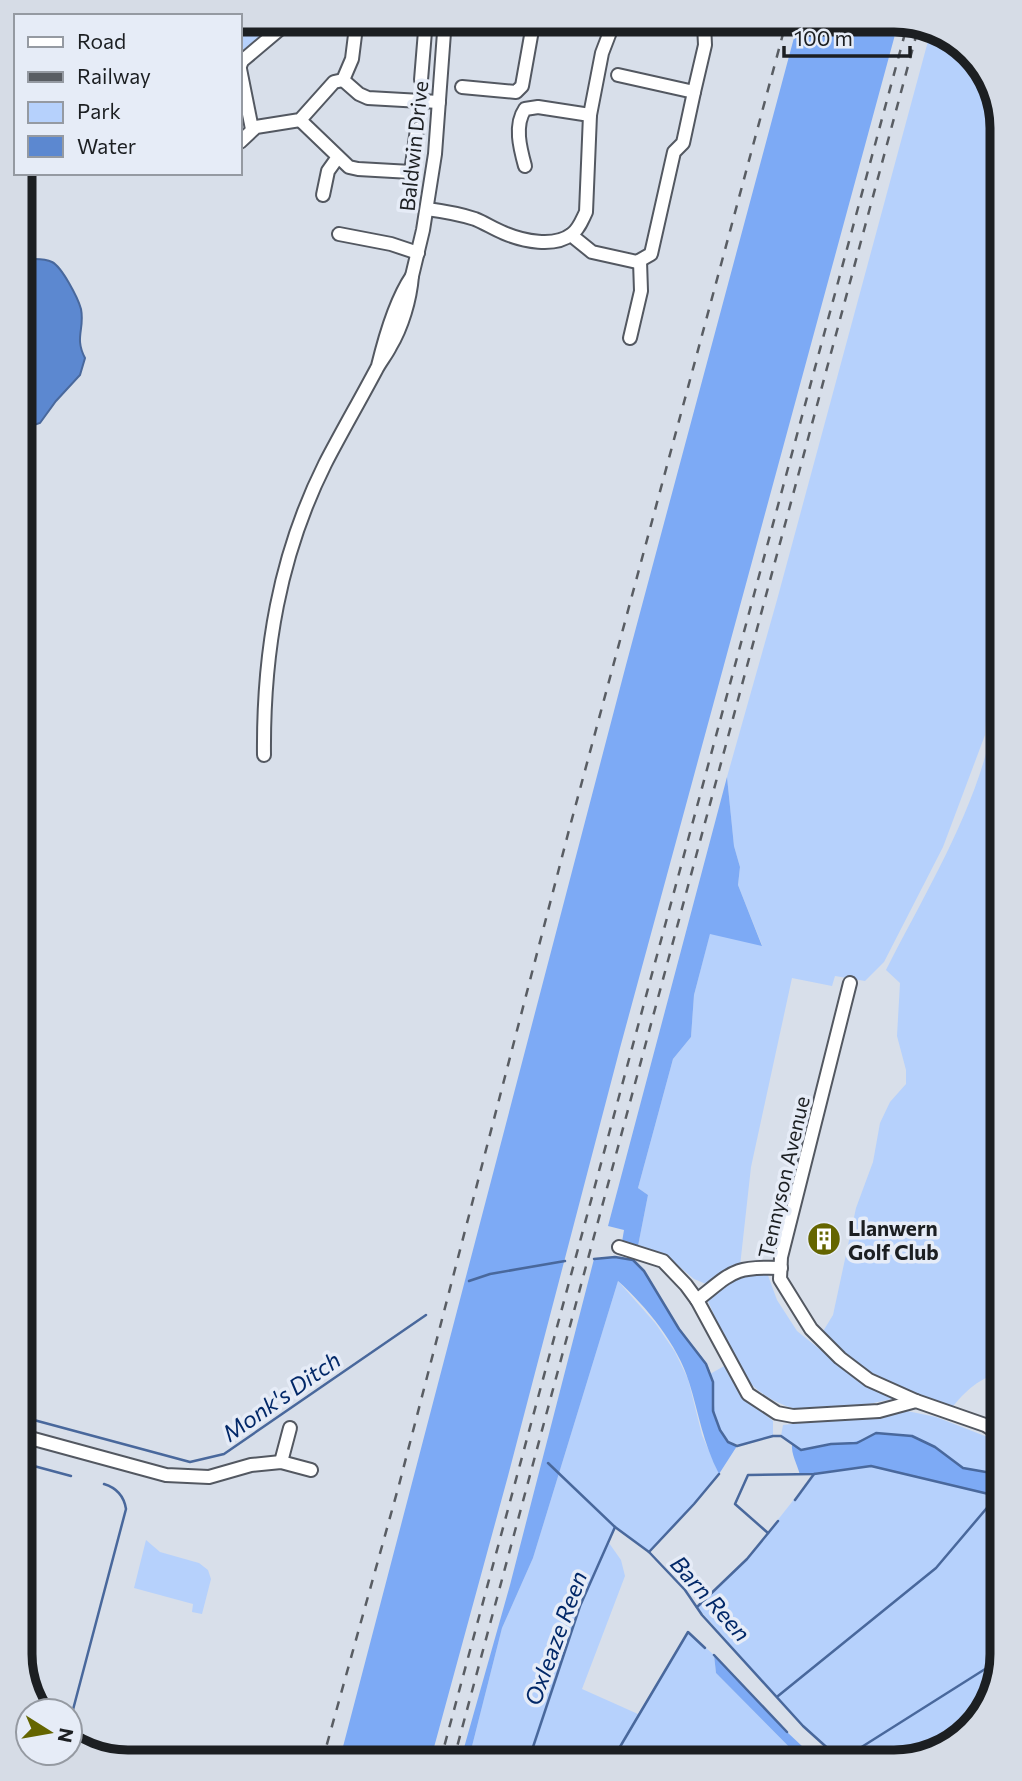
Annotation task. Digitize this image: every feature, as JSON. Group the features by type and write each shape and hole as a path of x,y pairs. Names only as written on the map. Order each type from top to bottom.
{"street":[{"path":"242,61 276,32"},
{"path":"343,80 352,59 355,32"},
{"path":"421,80 425,32"},
{"name":"Baldwin Drive","path":"264,755 264,708 272,621 292,544 320,475 378,366 418,253 435,154 444,32"},
{"path":"462,88 516,92 522,86 532,32"},
{"path":"427,209 475,219 505,234 545,243 571,235 586,212 590,115 602,53 610,32"},
{"path":"571,235 592,253 640,261 651,254 674,152 683,143 705,45 705,32"},
{"path":"618,75 694,92"},
{"path":"242,78 252,129"},
{"path":"343,80 368,98 439,102"},
{"path":"242,140 252,129 260,126 300,120 334,82 343,80"},
{"path":"525,166 519,144 521,116 525,109 538,107 590,115"},
{"path":"300,120 346,165 358,170 408,173 413,169 417,129"},
{"path":"323,195 328,171 338,157"},
{"path":"339,234 391,244 418,253"},
{"path":"630,338 630,316 641,291 640,261"},
{"name":"Tennyson Avenue","path":"850,983 781,1257 780,1279 811,1329 840,1358 869,1380 916,1401 990,1428"},
{"path":"619,1247 663,1261 697,1300 748,1394 778,1413 793,1416 879,1411 916,1401"},
{"path":"697,1300 728,1275 740,1269 780,1268"},
{"path":"281,1462 290,1428"},
{"path":"32,1439 178,1477 209,1477 251,1465 281,1462 311,1470"}],"green space":[{"path":"242,32 265,32 242,52"},
{"path":"929,38 948,48 967,64 981,85 990,115 990,663 985,735 943,847 884,962 865,981 835,976 832,986 792,978 751,1167 740,1266 706,1284 694,1279 668,1257 638,1246 648,1195 638,1188 673,1059 691,1037 694,995 710,933 762,945 738,885 740,867 734,846 727,777"},
{"name":"Llanwern Golf Club","path":"990,734 990,1376 962,1396 951,1409 895,1388 868,1374 844,1357 822,1333 833,1315 856,1208 873,1162 880,1123 890,1102 906,1084 906,1070 897,1036 900,983 886,970 961,822 984,760"},
{"path":"766,1270 777,1300 797,1331 848,1372 895,1398 841,1409 810,1411 783,1405 751,1384 734,1359 707,1299 731,1277"},
{"path":"618,1281 656,1324 675,1352 688,1379 702,1435 719,1474 649,1552 615,1527 609,1543 621,1560 625,1576 582,1689 638,1714 688,1632 714,1655 716,1673 792,1750 471,1749 502,1628 533,1558"},
{"path":"726,1365 750,1402 773,1421 773,1436 739,1444 728,1440 721,1431 714,1414 710,1374"},
{"path":"907,1411 936,1417 990,1438 990,1472 963,1468 935,1447 912,1436 876,1433 857,1443 831,1444 801,1450 781,1436 783,1425"},
{"path":"871,1466 990,1494 990,1666 981,1696 967,1717 937,1740 913,1748 895,1750 830,1750 803,1726 697,1607 747,1559 814,1474"},
{"path":"146,1540 160,1552 199,1563 208,1570 211,1579 202,1614 192,1612 193,1604 134,1588"}],"shaded area":[{"path":"796,32 896,32 620,1048 433,1749 342,1749 626,665"},
{"path":"727,777 734,846 740,867 738,885 762,946 710,934 694,995 691,1037 673,1059 638,1188 648,1195 638,1246 622,1242 624,1230 608,1226"},
{"path":"615,1257 631,1260 641,1268 683,1334 707,1365 713,1387 716,1421 720,1431 737,1446 719,1474 677,1354 650,1314 618,1281 533,1558 502,1628 471,1749 464,1749 510,1585 594,1259"},
{"path":"876,1433 912,1436 935,1447 963,1468 990,1472 990,1494 871,1466 800,1475 792,1443 801,1450 858,1441"},
{"path":"714,1655 806,1750 792,1750 716,1673"}],"water":[{"path":"32,259 52,262 65,276 81,309 80,344 85,358 80,375 40,423 32,426"}],"waterway":[{"name":"Monk's Ditch","path":"594,1259 615,1257 633,1260 644,1271 679,1329 706,1364 713,1382 713,1411 728,1442 737,1446 781,1436 801,1450 831,1444 857,1443 876,1433 912,1436 935,1447 963,1468 990,1473"},
{"name":"Monk's Ditch","path":"469,1281 490,1274 565,1261"},
{"name":"Monk's Ditch","path":"32,1419 190,1462 224,1454 426,1315"},
{"name":"Barn Reen","path":"548,1463 615,1527 649,1552 803,1726 830,1750"},
{"path":"32,1466 71,1476"},
{"path":"768,1533 735,1504 748,1475 814,1474 871,1466 990,1494"},
{"path":"649,1552 719,1474"},
{"path":"795,1500 814,1474"},
{"path":"76,1697 126,1509 119,1493 104,1484"},
{"path":"778,1696 936,1568 990,1504"},
{"path":"697,1607 747,1559 778,1521"},
{"name":"Oxleaze Reen","path":"532,1750 580,1606 615,1527"},
{"path":"618,1750 688,1632 705,1648"},
{"path":"714,1655 787,1732"},
{"path":"857,1750 990,1666"}],"railway":[{"path":"326,1749 399,1485 569,830 784,32"},
{"path":"443,1749 905,32"},
{"path":"456,1749 917,34"}],"place":[{"name":"Llanwern Golf Club","path":"824,1239"}]}
